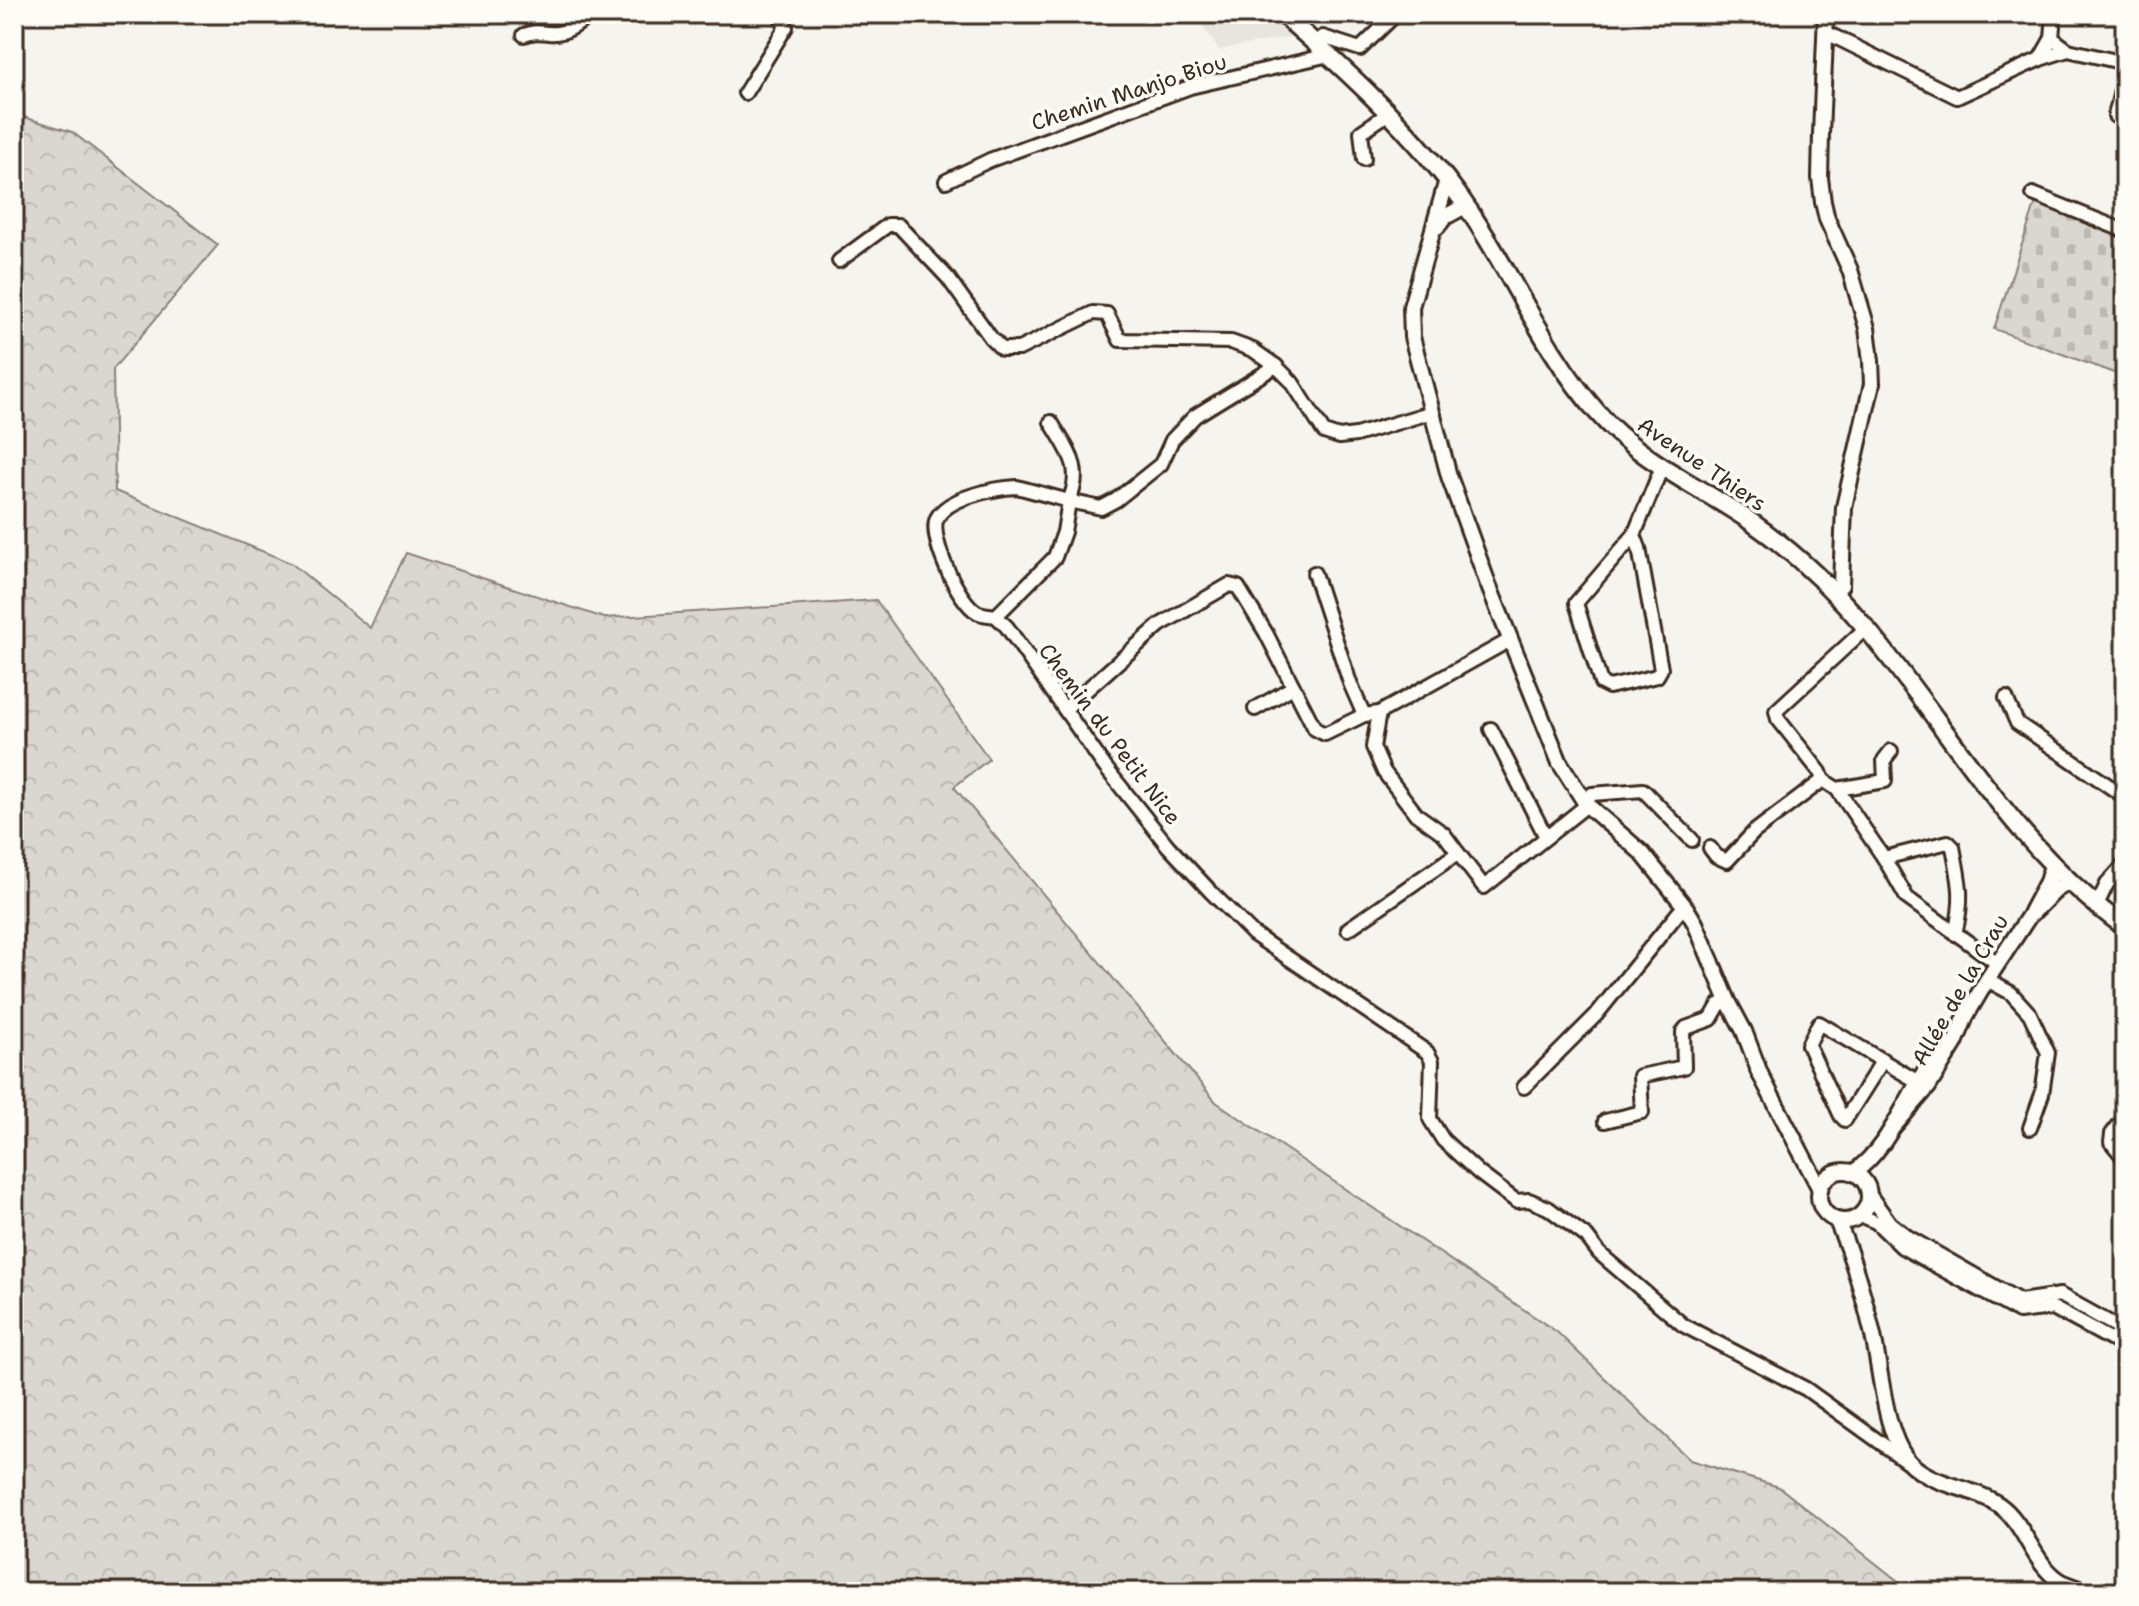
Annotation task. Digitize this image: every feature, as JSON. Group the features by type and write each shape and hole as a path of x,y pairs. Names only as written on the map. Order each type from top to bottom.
{"main road":[{"name":"Avenue Thiers","path":"1282,14 1389,113 1447,180 1568,375 1598,413 1630,445 1752,522 1834,593 1866,628 1995,801 2069,882 2125,927"},
{"path":"2032,912 2053,866"}],"street":[{"path":"524,35 538,30 552,34 576,27 590,14"},
{"path":"745,93 786,27 779,14"},
{"name":"Chemin Manjo Biou","path":"946,181 990,160 1190,87 1322,49 1323,37 1360,49 1396,14"},
{"path":"1826,14 1820,178 1827,219 1850,270 1867,328 1872,384 1844,507 1841,585 1834,593"},
{"path":"2040,59 2052,38 2054,14"},
{"path":"1827,33 1957,97 2040,59 2068,50"},
{"path":"2052,38 2068,50 2125,63"},
{"path":"2115,116 2125,74"},
{"path":"1364,159 1361,132 1389,113"},
{"path":"1447,180 1411,307 1412,337 1449,476 1507,640 1560,763 1584,806 1642,853 1695,923 1723,1003 1744,1031 1761,1076 1820,1189"},
{"path":"2033,194 2125,231"},
{"path":"1435,230 1445,217 1465,206"},
{"path":"839,261 888,225 898,225 948,278 1002,349 1019,349 1093,313 1107,314 1120,340 1231,342 1253,350 1292,382 1324,432 1339,437 1356,435 1429,413 1434,415"},
{"path":"1051,422 1077,466 1075,488 1069,501 1064,532 1055,557 996,616 977,612 961,595 934,534 937,519 944,509 992,489 1017,487 1069,501 1101,508 1116,500 1161,464 1172,440 1195,416 1276,366"},
{"path":"1634,535 1661,669 1657,676 1609,687 1601,683 1576,603 1634,535 1662,467"},
{"path":"1314,573 1350,683 1364,715"},
{"path":"1065,709 1160,625 1229,585 1238,587 1266,633 1315,729 1325,734 1364,715 1379,713 1507,640"},
{"name":"Chemin du Petit Nice","path":"996,616 1065,709 1080,735 1168,846 1253,934 1427,1052 1432,1061 1430,1119 1443,1140 1516,1201 1529,1200 1548,1208 1587,1237 1599,1253 1683,1325 1806,1389 1909,1462"},
{"path":"1866,628 1776,711 1778,719 1823,780 1837,789 1907,898 1998,964"},
{"path":"1255,709 1293,687"},
{"path":"2006,698 2017,723 2125,797"},
{"path":"1379,713 1373,747 1384,772 1416,814 1444,834 1484,887 1584,806 1592,794 1643,790 1692,840"},
{"path":"1491,729 1546,837"},
{"path":"1837,789 1885,781 1884,760 1891,751"},
{"path":"1710,848 1716,856 1727,861 1754,832 1823,780"},
{"path":"1884,858 1948,842 1953,847 1962,892 1955,934"},
{"path":"1348,929 1458,853"},
{"path":"2097,905 2107,884 2125,864"},
{"name":"Allée de la Crau","path":"1869,1161 1923,1084 1948,1037 1966,1016 2032,912 2069,882"},
{"path":"1524,1087 1596,1015 1683,910"},
{"path":"1987,980 2011,993 2030,1014 2048,1053 2042,1094 2030,1128"},
{"path":"1605,1121 1642,1112 1640,1076 1684,1067 1683,1032 1711,1019 1723,1003"},
{"path":"1883,1060 1845,1120 1808,1045 1819,1023 1883,1060 1923,1084"},
{"path":"2125,1117 2112,1134 2111,1142 2125,1159"},
{"path":"1869,1161 1866,1210 1850,1219 1845,1239 1872,1332 1898,1447 1926,1477 1946,1482 1999,1505 2015,1522 2042,1563 2059,1580 2088,1592"},
{"path":"1869,1161 1853,1173 1837,1172 1830,1176 1820,1189 1824,1212 1876,1222 1902,1247 2019,1312 2053,1308 2125,1347"},
{"path":"1805,1162 1830,1176"},
{"path":"1853,1173 1868,1189 1890,1223 1908,1237 2020,1301 2060,1295 2125,1331"}],"shaded area":[{"path":"1194,14 1271,14 1295,36 1219,50"}],"green space":[{"path":"14,114 72,132 218,245 113,369 115,491 291,563 370,628 406,553 604,618 876,600 989,759 954,787 1216,1102 1557,1332 1690,1460 1779,1487 1912,1592 14,1592"},
{"path":"2036,202 2125,236 2125,377 1994,329"}]}
